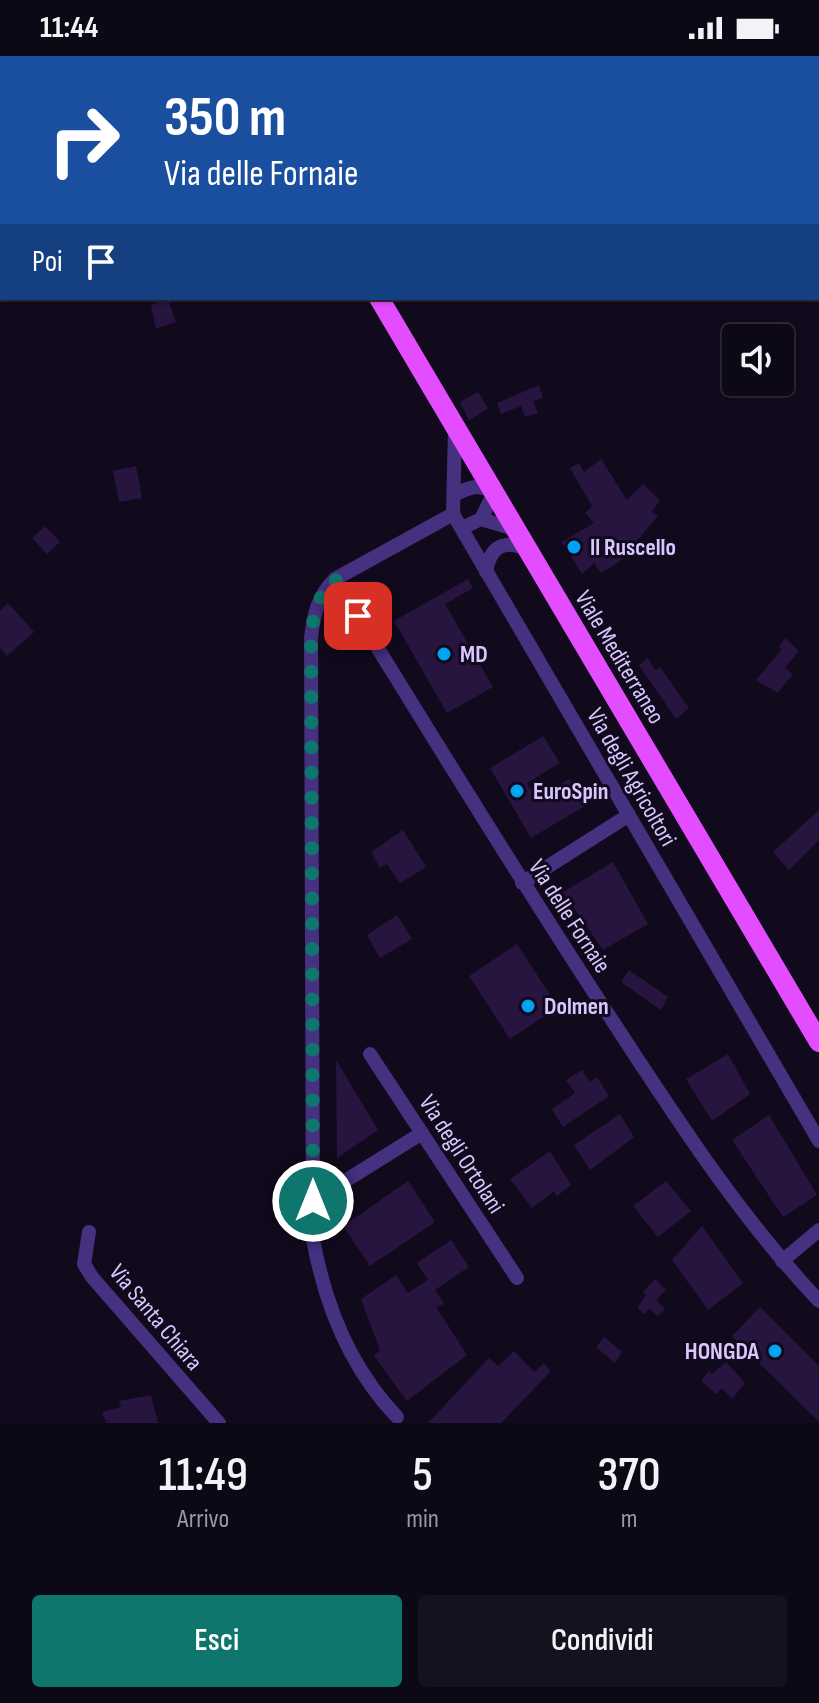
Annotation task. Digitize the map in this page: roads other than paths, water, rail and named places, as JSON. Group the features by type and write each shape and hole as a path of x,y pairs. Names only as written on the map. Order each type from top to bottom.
{"main road":[{"name":"Viale Mediterraneo","path":"380,300 819,1042"}],"street":[{"path":"397,1417 374,1393 338,1327 319,1273 313,1239 311,638 314,612 322,592 335,579 453,514 454,423"},
{"path":"454,495 470,487 483,486 494,493 481,519 462,528"},
{"name":"Via degli Agricoltori","path":"453,514 819,1141"},
{"path":"481,519 514,529"},
{"path":"486,572 489,556 496,547 512,543 526,549"},
{"name":"Via delle Fornaie","path":"335,579 522,883 669,1107 782,1261 819,1301"},
{"path":"522,883 629,815"},
{"name":"Via degli Ortolani","path":"370,1054 517,1278"},
{"path":"313,1201 422,1133"},
{"path":"782,1261 819,1230"},
{"name":"Via Santa Chiara","path":"89,1232 84,1264 92,1277 219,1423"}],"place":[{"name":"Il Ruscello","path":"574,547"},
{"name":"MD","path":"444,654"},
{"name":"EuroSpin","path":"517,791"},
{"name":"Dolmen","path":"528,1006"},
{"name":"HONGDA","path":"775,1351"}]}
